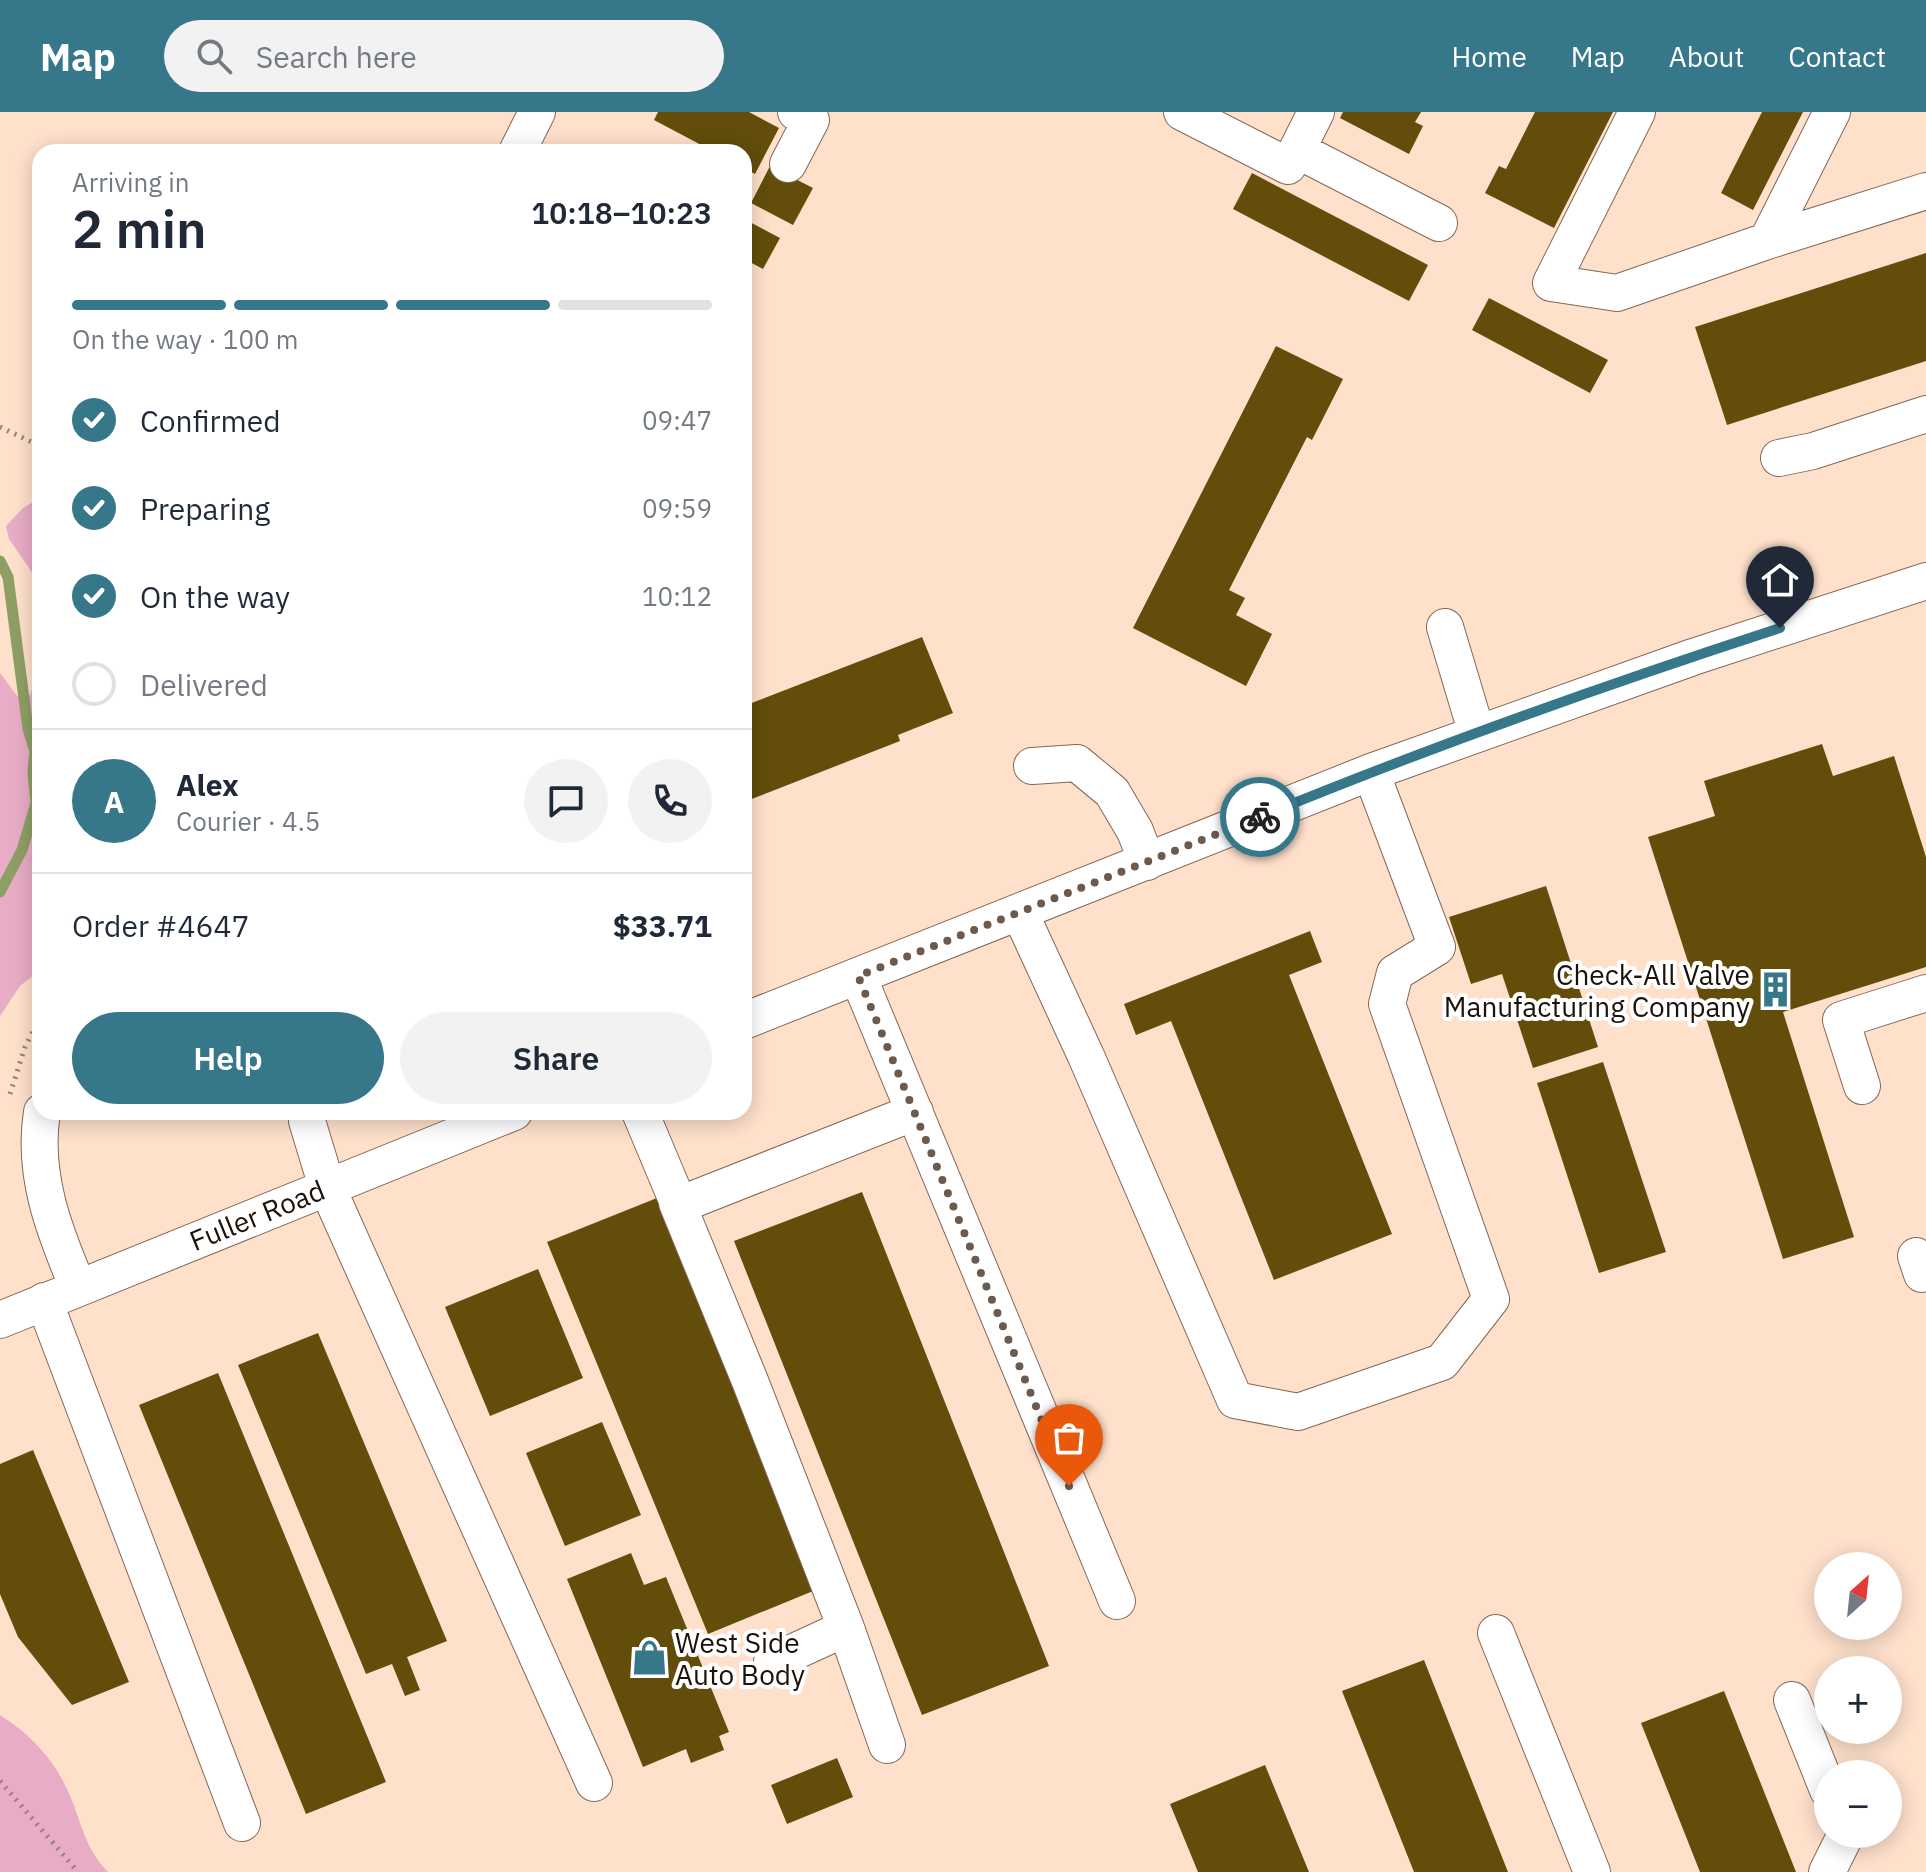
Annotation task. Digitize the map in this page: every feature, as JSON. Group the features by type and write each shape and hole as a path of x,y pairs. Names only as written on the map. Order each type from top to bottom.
{"street":[{"path":"521,144 537,112"},
{"path":"788,164 811,120 796,112"},
{"path":"1182,112 1288,166 1316,112"},
{"path":"1637,112 1551,283 1617,293 1926,191"},
{"path":"1767,241 1832,112"},
{"path":"1297,150 1439,223"},
{"path":"1779,458 1813,451 1926,414"},
{"path":"752,1018 1371,772 1693,657 1926,581"},
{"path":"1445,627 1477,734"},
{"path":"1032,766 1077,763 1112,792 1135,831 1147,862"},
{"path":"1020,913 1092,1070 1235,1400 1298,1412 1442,1362 1491,1299 1387,1004 1395,973 1437,947 1371,772"},
{"path":"858,976 1117,1601"},
{"path":"1862,1086 1841,1020 1926,993"},
{"path":"677,1203 679,1205 915,1112"},
{"path":"41,1120 38,1135 43,1184 52,1226 78,1287"},
{"path":"307,1120 327,1187 594,1783"},
{"name":"Fuller Road","path":"0,1320 494,1120"},
{"path":"643,1120 773,1439 846,1628 887,1745"},
{"path":"44,1301 242,1823"},
{"path":"772,1662 846,1628"},
{"path":"1496,1633 1592,1872"},
{"path":"1792,1700 1816,1760"},
{"path":"1827,1872 1839,1848"}],"path":[{"path":"0,427 32,442"},
{"path":"7,1108 14,1078 32,1036"},
{"path":"0,1781 78,1872"}],"shaded area":[{"path":"32,503 32,572 9,539 6,526"},
{"path":"0,673 18,697 30,695 32,689 32,976 20,986 0,1016"},
{"path":"0,1715 28,1736 52,1763 70,1795 92,1851 108,1872 0,1872"}],"building":[{"path":"658,112 749,112 779,128 755,174 752,172 752,144 699,144 654,120"},
{"path":"1343,112 1421,112 1415,122 1423,126 1409,154 1340,118"},
{"path":"1535,112 1613,112 1554,228 1485,193 1499,166 1506,169"},
{"path":"1762,112 1803,112 1753,210 1721,193"},
{"path":"770,166 813,188 793,225 752,201"},
{"path":"1252,173 1428,265 1409,301 1233,209"},
{"path":"752,223 780,238 763,269 752,263"},
{"path":"1926,253 1926,361 1727,425 1695,327"},
{"path":"1489,298 1608,360 1590,393 1472,330"},
{"path":"1276,346 1343,379 1312,440 1307,437 1229,590 1245,598 1236,615 1272,634 1246,686 1133,628"},
{"path":"922,637 953,713 898,735 900,741 752,799 752,703"},
{"name":"Check-All Valve Manufacturing Company","path":"1822,744 1833,776 1894,756 1926,857 1926,967 1783,1012 1854,1237 1783,1259 1648,837 1715,816 1704,781"},
{"path":"1546,886 1598,1047 1533,1068 1502,974 1471,984 1449,917"},
{"path":"1310,931 1322,962 1289,975 1392,1234 1274,1280 1171,1021 1136,1035 1124,1004"},
{"path":"1603,1062 1666,1252 1599,1273 1537,1083"},
{"path":"862,1192 1049,1666 922,1715 734,1241"},
{"path":"657,1198 818,1589 708,1634 547,1242"},
{"path":"538,1269 583,1378 490,1416 445,1307"},
{"path":"318,1333 447,1641 407,1657 420,1690 405,1696 392,1664 366,1674 238,1365"},
{"path":"218,1373 386,1782 306,1814 139,1405"},
{"path":"602,1422 641,1515 565,1546 526,1453"},
{"path":"33,1450 129,1682 72,1705 18,1637 0,1594 0,1464"},
{"name":"West Side Auto Body","path":"631,1553 644,1585 666,1577 729,1732 719,1736 724,1750 691,1763 686,1749 643,1767 567,1579"},
{"path":"1424,1660 1508,1872 1414,1872 1342,1691"},
{"path":"1724,1691 1796,1872 1700,1872 1641,1723"},
{"path":"837,1758 853,1797 787,1824 771,1785"},
{"path":"1265,1765 1309,1872 1198,1872 1170,1804"}],"waterway":[{"path":"0,561 8,577 32,742"},
{"path":"0,892 22,850 32,816"}],"way so far":[{"path":"1069,1486 858,976 1260,817"}],"place":[{"name":"Check-All Valve Manufacturing Company","path":"1776,990"},
{"name":"West Side Auto Body","path":"649,1658"}],"route":[{"path":"1260,817 1371,772 1780,628"}]}
